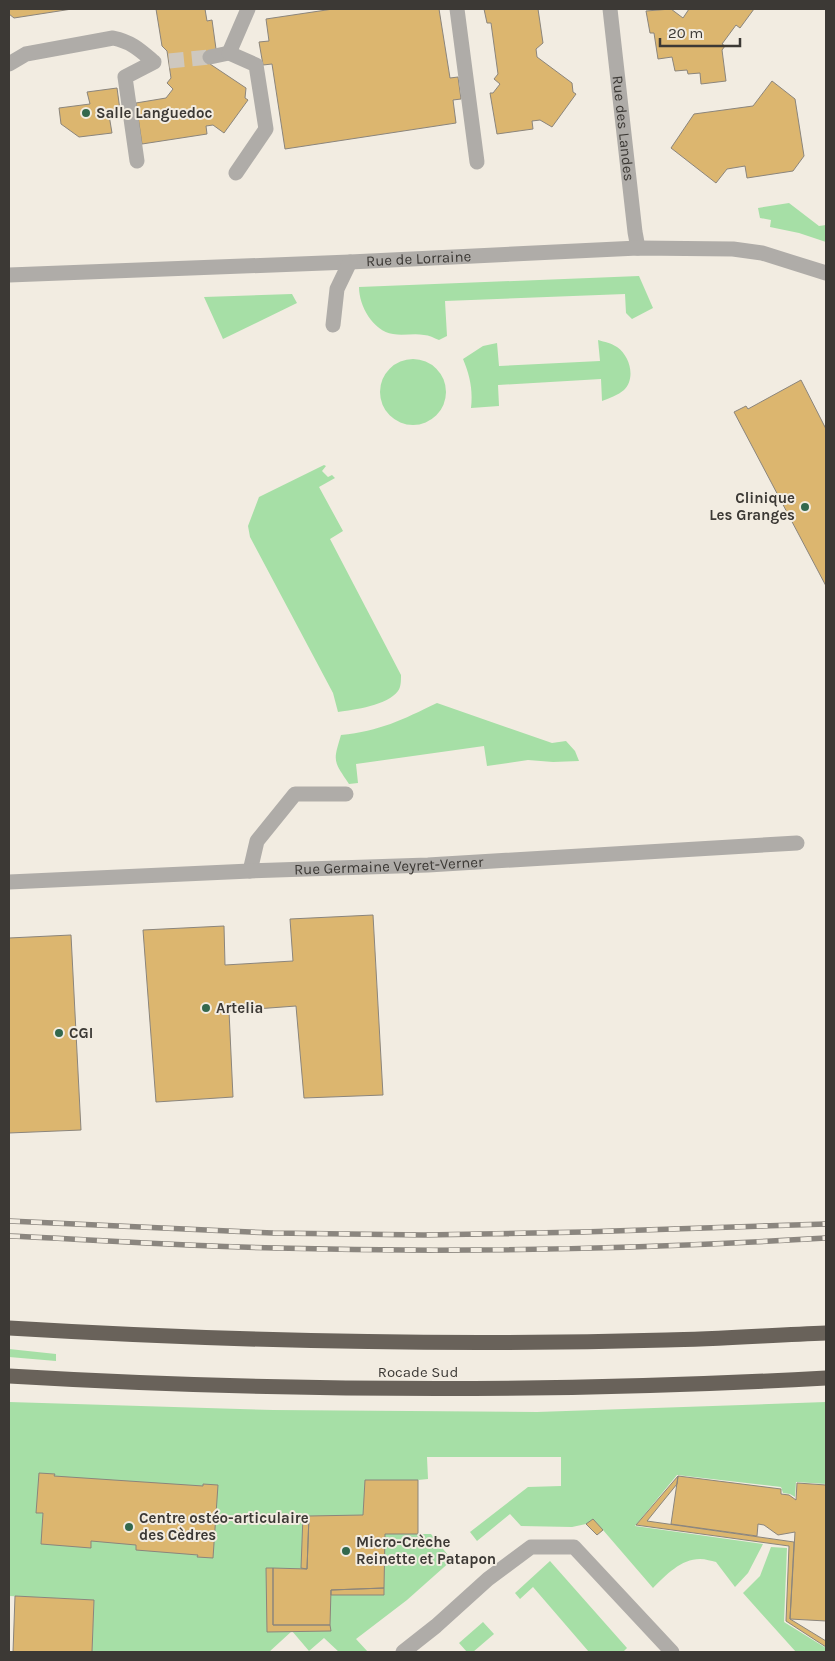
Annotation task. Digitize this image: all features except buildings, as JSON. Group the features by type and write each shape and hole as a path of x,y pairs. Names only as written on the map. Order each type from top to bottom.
{"highway":[{"name":"Rocade Sud","path":"9,1328 106,1334 243,1338 534,1342 667,1340 826,1333"},
{"name":"Rocade Sud","path":"9,1376 254,1386 476,1390 585,1388 826,1378"}],"street":[{"path":"230,53 248,9"},
{"path":"457,9 477,162"},
{"name":"Rue des Landes","path":"610,9 638,248"},
{"path":"9,64 26,54 113,38 127,41 162,61 125,77 137,161"},
{"path":"210,56 230,53 256,65 266,129 236,173"},
{"name":"Rue de Lorraine","path":"9,275 350,262 638,248 733,249 762,253 826,272"},
{"path":"333,325 338,289 350,262"},
{"path":"250,870 256,841 295,794 346,794"},
{"name":"Rue Germaine Veyret-Verner","path":"9,882 250,870 428,865 797,844"},
{"path":"403,1652 436,1626 488,1579 532,1547 574,1546 672,1652"}],"green space":[{"path":"789,203 819,226 826,225 826,242 799,233 770,227 771,220 760,218 758,208"},
{"path":"639,276 653,308 632,319 626,313 625,294 445,301 447,336 439,340 426,335 393,334 379,328 373,323 364,309 359,287"},
{"path":"292,294 297,303 223,339 204,297"},
{"path":"598,340 617,347 628,361 630,379 624,390 617,395 602,401 601,379 498,385 499,406 471,408 472,395 463,359 483,346 497,343 499,366 600,361"},
{"path":"413,359 426,362 436,369 443,379 446,392 443,405 436,415 426,422 413,425 400,422 390,415 383,405 380,392 383,379 390,369 400,362"},
{"path":"324,465 326,466 322,471 328,477 332,475 335,478 319,487 343,531 330,539 401,675 399,689 387,700 370,706 338,712 333,693 250,537 248,526 259,497"},
{"path":"437,703 552,743 566,741 575,751 579,761 553,762 528,760 487,766 484,746 356,764 358,783 349,784 336,761 341,735 368,731 390,724"},
{"path":"9,1349 56,1354 56,1361 9,1357"},
{"path":"9,1402 273,1410 537,1412 826,1402 826,1484 796,1482 795,1497 783,1493 781,1487 677,1475 635,1526 763,1544 748,1573 735,1587 716,1562 700,1559 680,1565 653,1588 603,1530 597,1535 586,1524 572,1527 521,1526 510,1514 477,1541 470,1532 528,1487 561,1486 561,1457 427,1457 428,1479 418,1480 418,1534 431,1534 452,1560 407,1600 356,1639 368,1652 339,1652 324,1638 309,1651 292,1631 269,1652 92,1652 94,1600 9,1596"},
{"path":"771,1547 787,1548 784,1622 826,1648 826,1652 796,1652 743,1593 760,1576"},
{"path":"550,1561 627,1648 623,1652 589,1652 533,1587 520,1599 515,1593"},
{"path":"483,1622 494,1634 473,1652 467,1652 459,1643"}],"tunnel":[{"path":"169,61 210,57"}],"railway":[{"path":"9,1221 273,1233 424,1235 826,1224"},
{"path":"9,1236 243,1247 413,1250 689,1245 826,1238"}],"place":[{"name":"Salle Languedoc","path":"86,113"},
{"name":"Clinique Les Granges","path":"805,507"},
{"name":"Artelia","path":"206,1008"},
{"name":"CGI","path":"59,1033"},
{"name":"Centre ostéo-articulaire des Cèdres","path":"129,1527"},
{"name":"Micro-Crèche Reinette et Patapon","path":"346,1551"}]}
